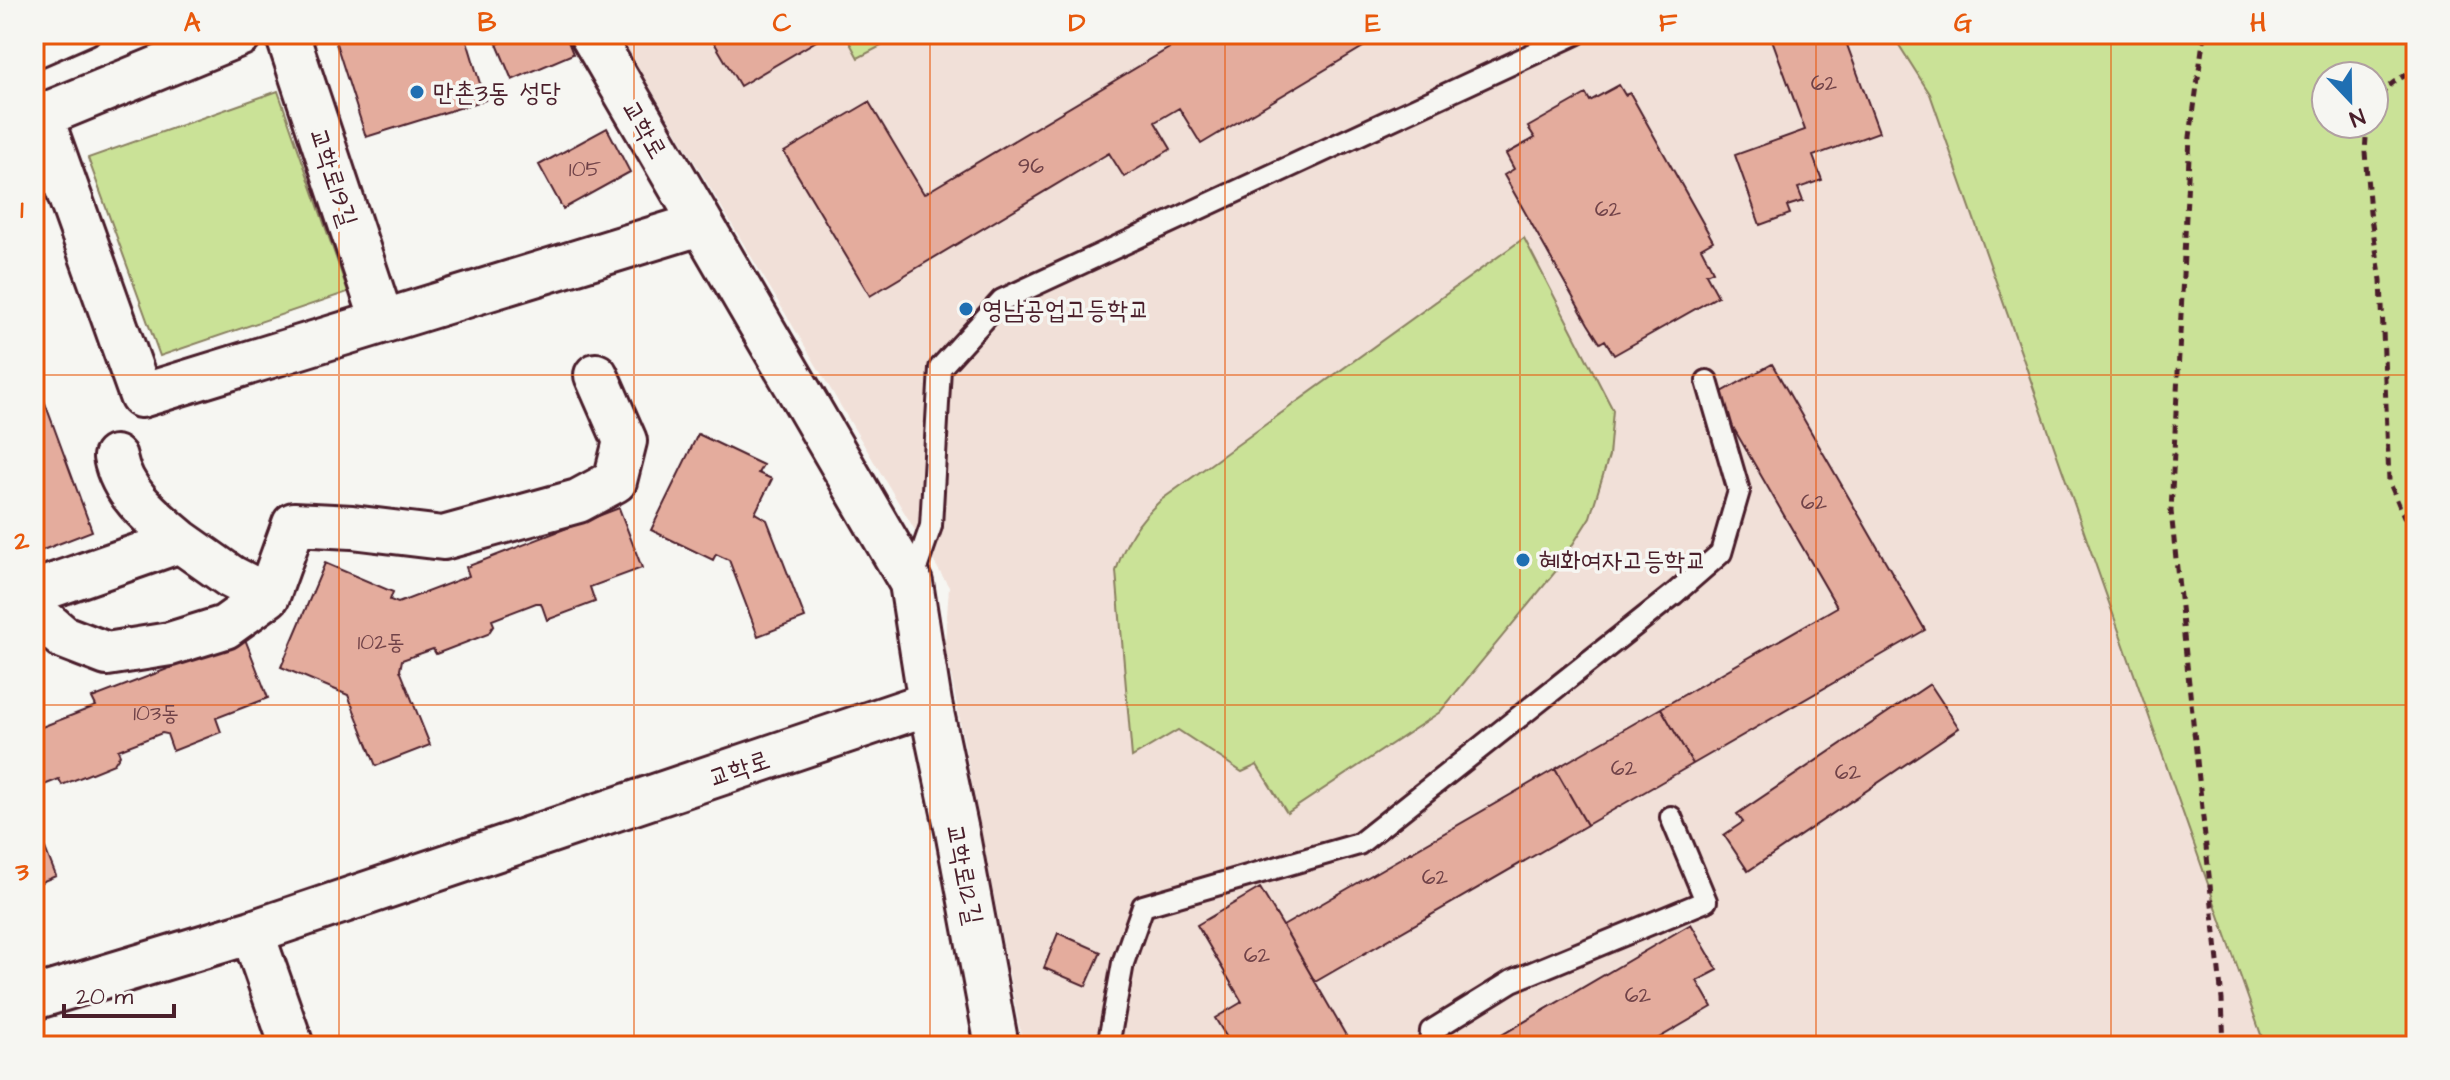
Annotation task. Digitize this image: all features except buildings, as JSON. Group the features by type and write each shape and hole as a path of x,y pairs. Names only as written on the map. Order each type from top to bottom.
{"street":[{"path":"241,34 37,117 141,396 700,224"},
{"name":"교학로19길","path":"287,34 382,320"},
{"name":"교학로","path":"34,998 252,932 930,703 911,583 591,34"},
{"path":"34,612 63,637 107,654 170,644 225,627 268,596 294,524 352,527 443,538 578,501 615,481 625,441 596,375"},
{"path":"115,457 118,475 145,511 180,541 231,577 268,596"},
{"path":"34,592 180,541"},
{"name":"교학로12길","path":"930,703 997,1046"},
{"path":"252,932 292,1046"}],"lane":[{"path":"34,58 89,34"},
{"path":"911,583 931,526 940,368 1002,300 1576,34"},
{"path":"1108,1046 1123,963 1143,906 1359,844 1674,594 1721,553 1739,491 1707,381"},
{"path":"1430,1046 1431,1031 1512,981 1706,901 1671,817"}],"path":[{"path":"2204,34 2190,137 2171,511 2222,1000 2224,1046"},
{"path":"2390,83 2416,71"},
{"path":"2366,140 2370,212 2381,280 2389,481 2416,545"}],"shaded area":[{"name":"혜화여자고등학교","path":"618,34 1892,34 1930,94 2265,1046 1023,1046 945,644 949,587"}],"green space":[{"path":"845,34 904,34 858,58"},
{"path":"1892,34 2416,34 2416,1046 2265,1046 1930,94"},
{"path":"278,91 348,292 160,356 88,158"},
{"path":"1524,238 1613,410 1609,456 1590,517 1556,571 1440,712 1287,813 1257,765 1242,772 1178,730 1132,757 1116,571 1128,541 1139,524 1161,500"}],"place":[{"name":"만촌3동 성당","path":"417,92"},
{"name":"영남공업고등학교","path":"966,309"},
{"name":"혜화여자고등학교","path":"1523,560"}]}
